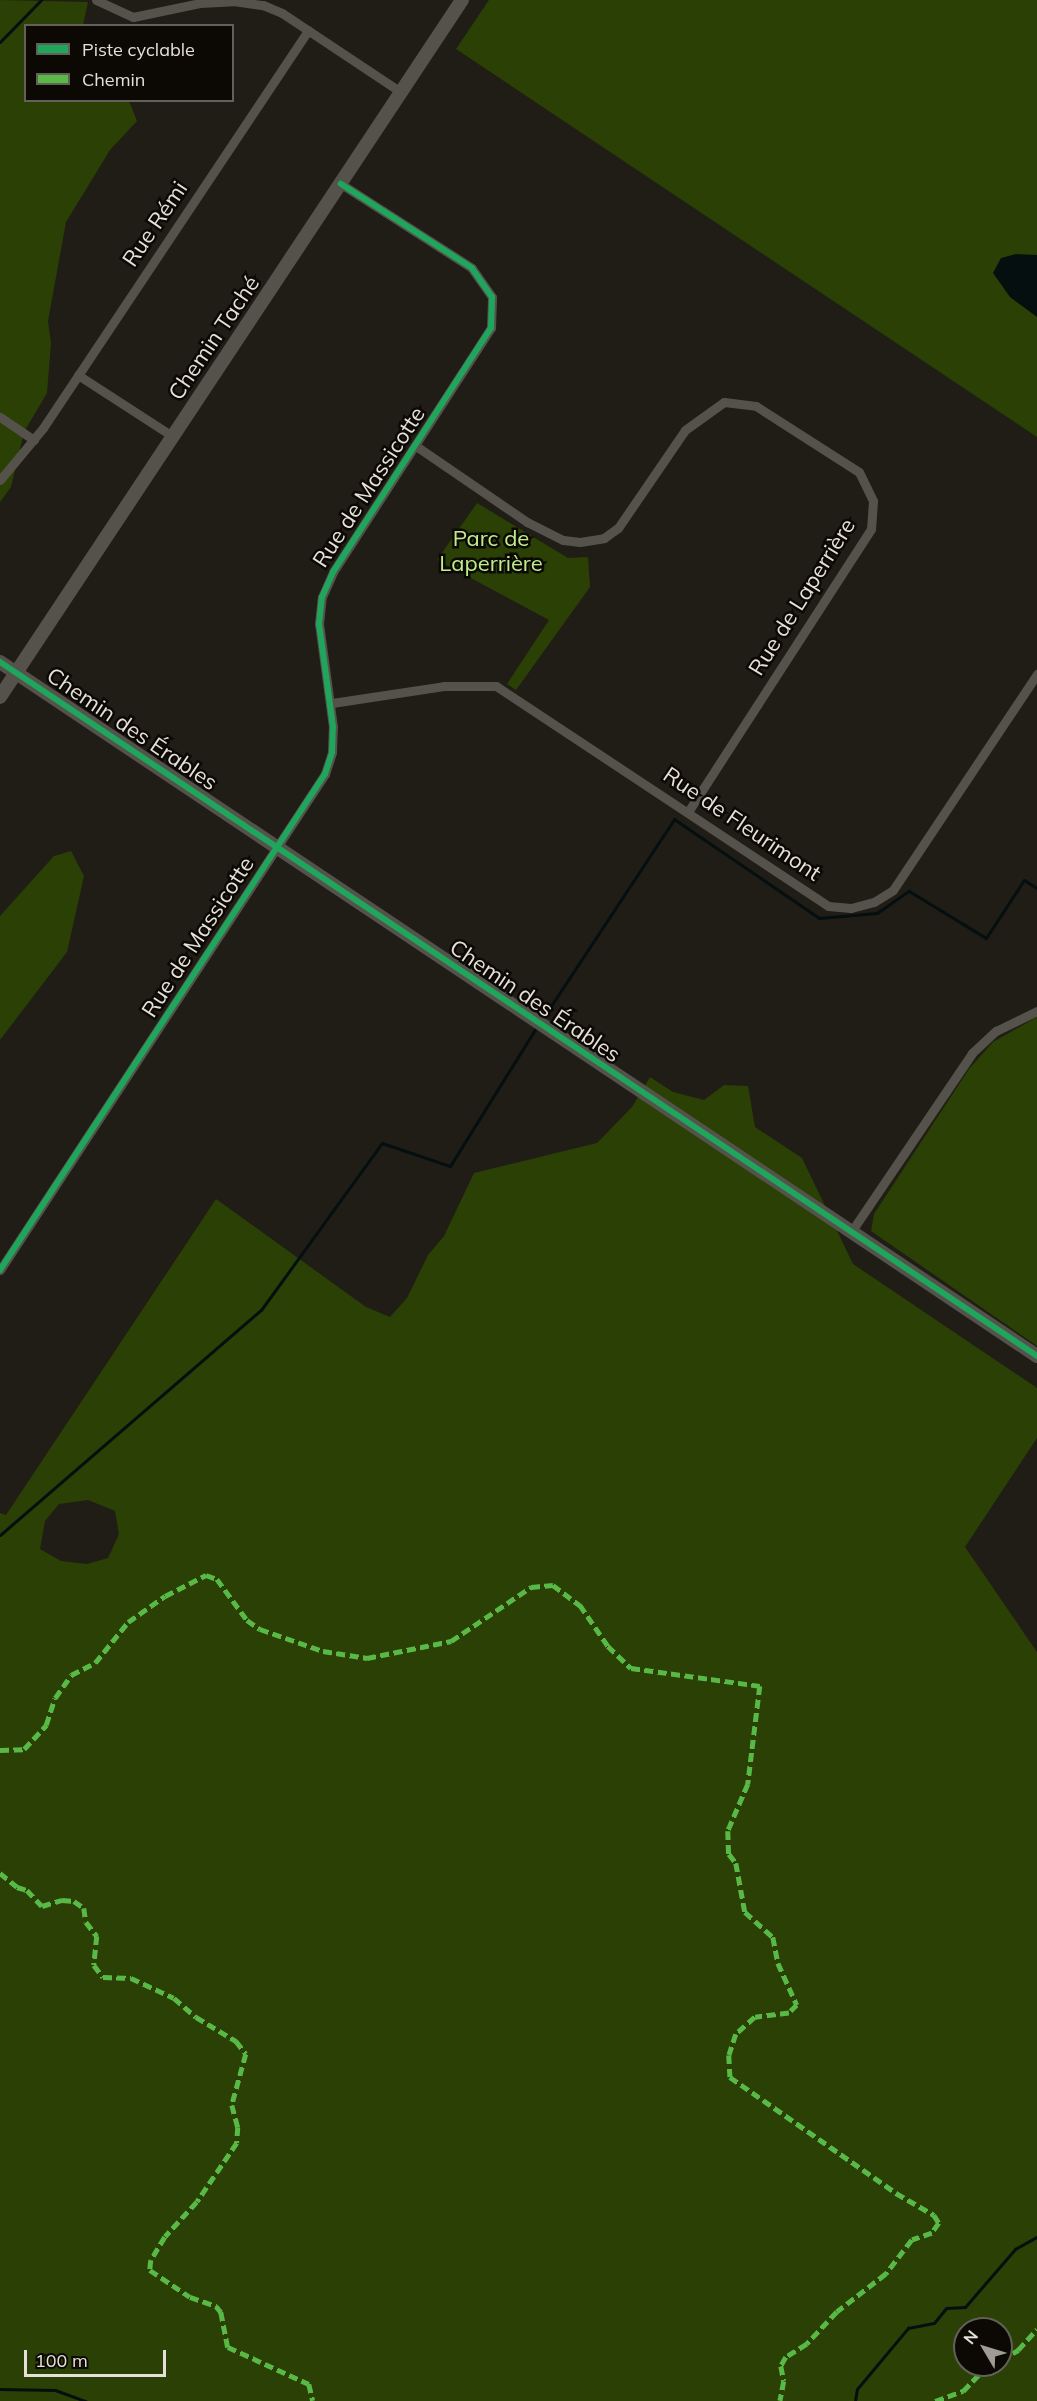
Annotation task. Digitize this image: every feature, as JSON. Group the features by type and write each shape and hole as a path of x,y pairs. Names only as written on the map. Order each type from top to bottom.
{"street":[{"path":"96,0 119,12 146,17 200,3 250,2 282,13 401,92"},
{"name":"Chemin Taché","path":"0,697 462,0"},
{"name":"Rue Rémi","path":"0,480 34,440 308,30"},
{"name":"Rue de Massicotte","path":"0,1270 325,774 332,752 332,703 319,624 322,597 333,572 487,340 494,315 492,297 485,282 457,256 341,184"},
{"path":"78,375 174,437"},
{"name":"Rue de Laperrière","path":"416,446 527,522 563,540 580,542 604,538 618,528 685,430 724,402 756,406 859,472 873,501 871,529 688,812"},
{"path":"0,417 34,440"},
{"name":"Chemin des Érables","path":"0,662 1037,1356"},
{"name":"Rue de Fleurimont","path":"332,703 444,686 496,686 828,906 851,908 874,902 893,890 1037,674"},
{"path":"851,1232 972,1053 996,1031 1037,1011"}],"green space":[{"path":"0,0 88,2 83,24 24,24 24,102 129,102 137,121 110,150 66,222 48,321 51,343 47,393 24,432 11,487 0,502"},
{"path":"489,0 1037,0 1037,437 456,49"},
{"name":"Parc de Laperrière","path":"477,503 568,558 588,557 590,587 516,690 507,684 549,620 437,560"},
{"path":"71,851 84,876 67,952 0,1040 0,916 54,856"},
{"path":"1037,1017 1037,1346 871,1231 874,1214 969,1069 993,1042"},
{"path":"650,1077 673,1092 704,1100 724,1085 748,1086 755,1127 802,1158 853,1264 1037,1388 1037,1438 965,1547 1037,1652 1037,2401 0,2401 0,1513 6,1515 216,1199 366,1307 390,1317 407,1298 428,1255 444,1236 474,1173 597,1143 632,1107","holes":["88,1500 115,1511 119,1534 108,1558 87,1564 61,1561 40,1549 45,1521 59,1504"]}],"shaded area":[{"path":"1016,254 1037,255 1037,317 1010,297 993,273 1001,258"}],"waterway":[{"path":"0,42 41,0"},
{"path":"541,1021 674,819 819,918 877,913 909,891 986,938 1024,880 1037,888"},
{"path":"0,1535 261,1310 382,1143 450,1166 537,1026"},
{"path":"855,2401 857,2389 908,2328 934,2323 946,2308 965,2307 1015,2249 1037,2237"},
{"path":"0,2389 55,2390 86,2401"}],"marked path":[{"path":"0,1750 24,1749 46,1725 55,1698 71,1675 95,1663 128,1622 165,1596 206,1575 217,1579 247,1620 260,1629 323,1651 367,1658 451,1641 531,1587 553,1585 580,1605 608,1646 631,1668 760,1686 748,1784 728,1831 729,1854 736,1863 745,1912 773,1937 778,1963 797,2005 789,2013 755,2017 736,2034 729,2055 730,2077 896,2193 934,2215 939,2223 932,2233 912,2240 886,2274 837,2312 807,2344 786,2357 781,2366 784,2381 780,2401"},
{"path":"0,1873 17,1887 27,1890 42,1906 62,1900 74,1901 84,1908 86,1922 97,1936 94,1965 103,1977 131,1978 174,1998 196,2017 236,2041 246,2054 232,2105 238,2127 237,2143 197,2202 165,2237 151,2260 150,2270 190,2297 216,2306 221,2312 228,2347 309,2384 313,2401"},
{"path":"1013,2353 1037,2329"},
{"path":"935,2401 963,2391 976,2377"}],"cycle path":[{"path":"0,1270 325,774 332,752 333,727 319,624 322,597 333,572 491,328 492,297 472,268 341,184"},
{"path":"0,662 1037,1356"}]}
